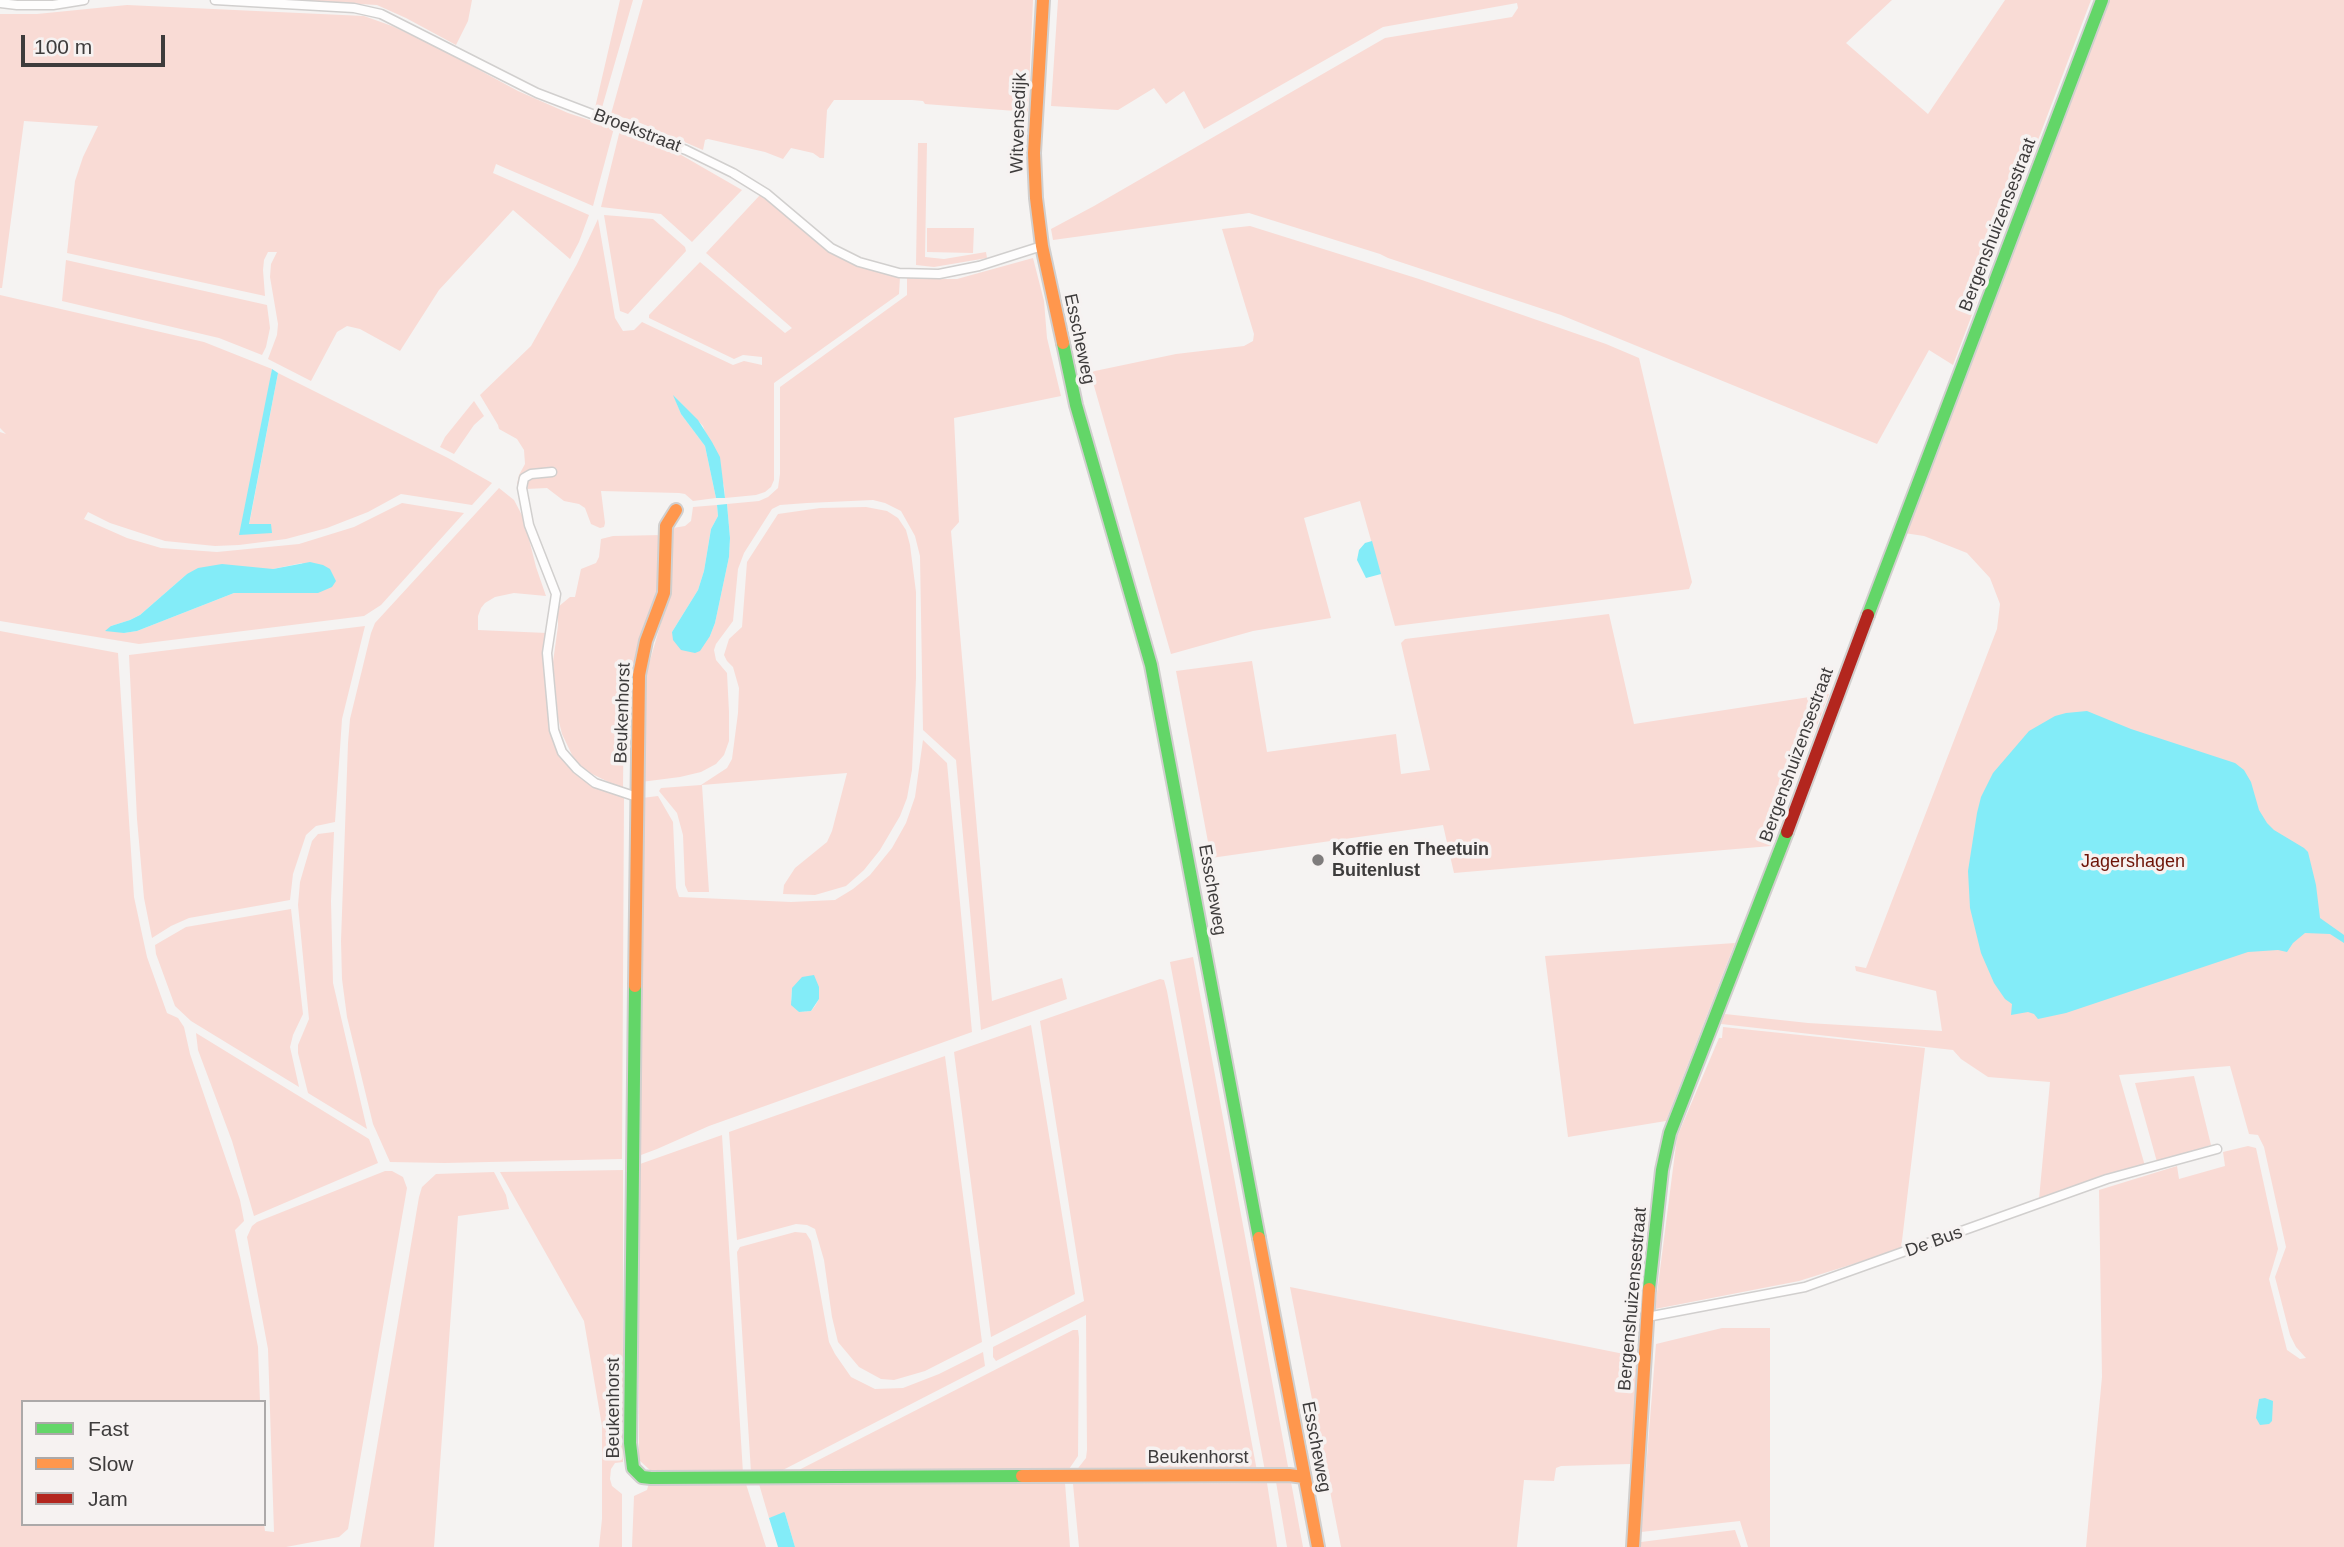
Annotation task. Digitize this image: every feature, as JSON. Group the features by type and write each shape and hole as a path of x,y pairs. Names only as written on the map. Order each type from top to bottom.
{"street":[{"path":"0,3 53,5 84,0"},
{"name":"Broekstraat","path":"215,0 354,8 381,14 537,93 676,146 733,173 767,194 831,248 859,262 899,273 939,274 966,270 1042,246"},
{"name":"Witvensedijk","path":"1042,246 1034,153 1043,0"},
{"name":"Bergenshuizensestraat","path":"1633,1547 1647,1317 1662,1170 1670,1133 1758,910 1897,535 2102,0"},
{"name":"Esscheweg","path":"1042,246 1076,405 1151,664 1318,1547"},
{"name":"Beukenhorst","path":"552,472 531,474 524,478 522,488 535,542 556,594 547,653 554,730 562,751 576,769 596,783 637,797"},
{"name":"Beukenhorst","path":"676,510 666,526 664,593 641,661 637,797 630,1458 633,1468 637,1474 651,1478 1289,1475 1304,1478"},
{"name":"De Bus","path":"1647,1317 1805,1287 2107,1179 2217,1149"}],"green space":[{"path":"290,0 472,0 468,21 456,45 377,5"},
{"path":"620,0 633,0 601,111 595,108"},
{"path":"643,0 1033,0 1028,112 925,104 923,101 912,100 834,100 827,110 824,158 791,148 783,159 765,152 708,139 705,140 703,150 638,122 611,114"},
{"path":"1058,0 1892,0 1846,43 1928,114 2005,0 2091,0 1953,365 1929,350 1877,444 1561,315 1249,213 1053,240 1051,229 1385,38 1512,17 1518,8 1517,3 1383,27 1204,129 1184,91 1166,104 1154,88 1118,110 1051,106"},
{"name":"Jagershagen","path":"2100,0 2344,0 2344,1547 2086,1547 2102,1377 2099,1190 2177,1166 2179,1179 2225,1166 2223,1152 2248,1146 2256,1148 2278,1249 2269,1279 2287,1350 2300,1359 2306,1358 2290,1335 2275,1277 2286,1247 2264,1147 2258,1135 2249,1134 2230,1066 2119,1075 2145,1166 2039,1199 2050,1082 1988,1077 1961,1059 1953,1050 1721,1024 1725,1014 1808,1023 1942,1031 1936,991 1856,971 1855,966 1866,968 1997,629 2000,604 1990,578 1967,553 1924,536 1904,533"},
{"path":"127,5 364,16 435,46 518,91 568,113 614,128 593,206 496,164 493,173 589,215 570,259 513,210 439,290 400,351 360,329 347,326 337,332 311,381 268,359 278,324 270,277 271,264 277,252 268,252 264,260 265,296 67,253 75,181 98,126 24,121 0,288 0,14 37,14"},
{"path":"620,130 676,152 742,190 692,242 661,214 601,207"},
{"path":"918,143 927,143 925,257 944,259 986,252 987,258 934,267 916,265"},
{"path":"760,195 834,253 900,277 899,294 774,383 774,480 771,487 756,495 725,498 724,486 703,426 674,396 681,414 705,446 716,498 693,501 685,494 679,493 601,491 605,523 604,527 600,528 591,524 585,508 579,504 564,501 547,488 526,489 517,484 525,464 524,450 517,439 499,429 480,395 531,346 577,264 598,219 615,318 623,331 634,330 642,322 733,365 744,361 762,365 762,357 743,355 734,359 649,318 700,262 785,333 792,328 706,253"},
{"path":"604,215 653,219 685,247 686,251 628,314 620,311"},
{"path":"1250,226 1419,279 1639,358 1692,582 1689,589 1395,626 1360,501 1304,518 1331,618 1253,631 1171,654 1090,372 1176,354 1244,346 1253,341 1254,334 1222,229"},
{"path":"927,228 974,228 973,253 927,252"},
{"path":"1033,258 1044,301 1047,338 1061,396 954,418 959,522 951,531 992,1001 1062,978 1067,999 981,1030 956,760 923,730 920,556 915,536 901,511 873,500 780,505 772,509 744,553 738,569 733,621 714,650 716,660 727,673 729,712 729,741 724,755 716,764 701,772 641,782 642,688 669,595 673,528 685,526 691,521 693,507 717,505 718,516 711,529 698,590 672,632 710,636 729,557 727,504 759,501 778,488 780,387 907,295 907,277 957,279"},
{"path":"66,260 267,305 270,328 266,347 262,355 219,338 62,301"},
{"path":"0,295 204,342 272,369 249,525 278,373 448,458 492,483 472,505 401,494 368,512 327,528 286,539 239,545 215,546 165,541 110,523 88,512 84,519 127,538 161,548 217,552 299,544 354,527 402,503 464,513 381,605 364,616 139,644 0,621 0,432 6,434 0,428","holes":["302,563 318,593 234,593 137,631 124,633 111,626 140,615 187,574 273,569"]},
{"path":"474,401 484,416 474,425 454,454 440,447 445,437"},
{"path":"499,488 514,500 524,519 546,596 514,593 495,597 481,608 478,630 547,633 544,661 553,738 562,756 578,775 624,798 622,1159 390,1162 373,1124 347,1017 342,979 341,941 350,719 375,623"},
{"path":"866,507 887,511 898,518 906,530 916,592 912,770 907,798 900,816 880,850 864,870 846,886 815,895 783,894 784,885 795,868 827,842 847,773 702,785 709,892 688,892 685,885 683,835 677,813 659,791 661,788 701,785 727,768 732,759 739,688 733,667 724,655 729,639 742,627 747,562 778,514 820,508"},
{"path":"662,535 657,604 624,691 623,789 579,765 562,734 553,662 558,607 570,597 575,597 581,569 596,563 601,539 613,536"},
{"path":"1609,614 1634,724 1829,694 1771,846 1454,873 1443,825 1211,858 1176,671 1252,661 1267,752 1396,734 1401,774 1430,770 1401,643 1405,639"},
{"path":"365,626 342,719 335,822 316,826 306,835 293,874 290,900 189,918 152,938 144,898 137,819 129,655"},
{"path":"0,631 118,653 134,897 147,957 167,1013 178,1018 184,1027 190,1054 240,1200 244,1221 235,1230 258,1347 260,1400 21,1400 21,1526 264,1526 265,1531 274,1532 268,1349 247,1237 257,1222 385,1171 392,1171 403,1177 407,1188 348,1529 339,1537 286,1547 0,1547"},
{"path":"923,740 947,763 972,1032 709,1126 641,1155 636,1153 642,798 658,796 673,822 676,888 679,897 791,902 835,900 870,875 892,848 906,823 915,797","holes":["819,987 819,999 811,1011 799,1012 791,1000 792,988"]},
{"path":"334,832 331,901 333,983 367,1129 308,1093 298,1053 298,1045 309,1019 298,905 300,882 312,841 318,834"},
{"path":"291,909 303,1014 290,1047 299,1087 191,1021 175,1006 155,945 186,927"},
{"path":"1735,943 1666,1121 1568,1137 1545,956"},
{"path":"1193,957 1289,1472 1265,1471 1170,962"},
{"path":"1160,979 1164,980 1167,991 1257,1471 1075,1472 1086,1458 1087,1450 1086,1315 996,1361 993,1357 993,1347 1084,1301 1040,1021"},
{"path":"1031,1025 1075,1294 991,1337 954,1052"},
{"path":"1723,1027 1925,1048 1901,1249 1799,1281 1655,1309 1677,1137 1719,1038 1722,1038"},
{"path":"196,1033 369,1139 378,1163 254,1216 232,1141 198,1050"},
{"path":"945,1056 982,1342 925,1371 894,1380 881,1379 859,1367 838,1342 824,1260 815,1229 796,1224 737,1240 729,1132"},
{"path":"2194,1076 2211,1145 2157,1162 2135,1083"},
{"path":"722,1135 743,1473 651,1471 639,1460 638,1172 640,1164"},
{"path":"623,1170 623,1462 615,1463 610,1479 612,1486 622,1494 622,1547 599,1547 602,1519 602,1426 584,1321 500,1172"},
{"path":"494,1172 506,1195 509,1209 458,1216 434,1547 360,1547 422,1187 436,1174"},
{"path":"795,1232 806,1233 811,1241 829,1342 851,1377 875,1389 903,1388 983,1352 985,1366 779,1472 751,1472 737,1252 740,1247"},
{"path":"1290,1287 1639,1357 1630,1464 1561,1466 1556,1468 1554,1481 1524,1480 1517,1547 1341,1547"},
{"path":"1722,1328 1770,1328 1770,1547 1748,1547 1740,1521 1641,1532 1656,1344"},
{"path":"1073,1330 1078,1330 1079,1338 1078,1456 1067,1472 793,1473"},
{"path":"1276,1482 1291,1482 1303,1547 1287,1547"},
{"path":"649,1483 746,1484 766,1547 632,1547 634,1496 647,1490"},
{"path":"1065,1483 1070,1547 795,1547 785,1513 769,1518 759,1484"},
{"path":"1267,1483 1277,1547 1079,1547 1073,1484"},
{"path":"1735,1530 1741,1547 1641,1547 1641,1542"}],"water":[{"path":"272,369 278,373 249,524 271,524 272,533 239,535"},
{"path":"673,395 698,420 720,457 725,498 716,498 705,446 681,414"},
{"path":"727,504 729,557 715,623 700,651 695,653 681,650 673,640 672,632 698,590 711,529 718,516 717,505"},
{"path":"1372,541 1381,574 1366,578 1357,560 1359,550 1365,543"},
{"path":"310,562 330,569 336,581 332,587 318,593 234,593 137,631 105,631 140,615 187,574 198,568 222,564 273,569"},
{"path":"2087,711 2131,729 2235,763 2244,770 2251,782 2259,810 2267,823 2308,852 2320,918 2344,935 2344,943 2330,934 2305,933 2287,952 2248,952 2066,1013 2038,1019 2028,1012 2011,1015 2012,1004 1994,983 1981,953 1970,908 1968,871 1981,797 1993,773 2029,731 2055,716"},
{"path":"814,975 819,987 819,999 811,1011 799,1012 791,1005 792,988 802,977"},
{"path":"2259,1399 2273,1401 2272,1421 2260,1425 2256,1418"},
{"path":"784,1512 795,1547 778,1547 769,1518"}],"traffic: fast":[{"path":"1868,615 2102,0"},
{"path":"1063,343 1076,405 1151,665 1259,1238"},
{"path":"1649,1289 1662,1170 1670,1133 1787,832"},
{"path":"635,986 630,1443 633,1468 642,1477 651,1478 1022,1476"}],"traffic: slow":[{"path":"1043,0 1034,153 1036,198 1042,246 1063,343"},
{"path":"635,986 639,675 646,641 664,593 666,526 676,510"},
{"path":"1259,1238 1318,1547"},
{"path":"1633,1547 1649,1289"},
{"path":"1022,1476 1304,1477"}],"traffic: jam":[{"path":"1787,832 1868,615"}],"place":[{"name":"Koffie en Theetuin Buitenlust","path":"1318,860"}]}
